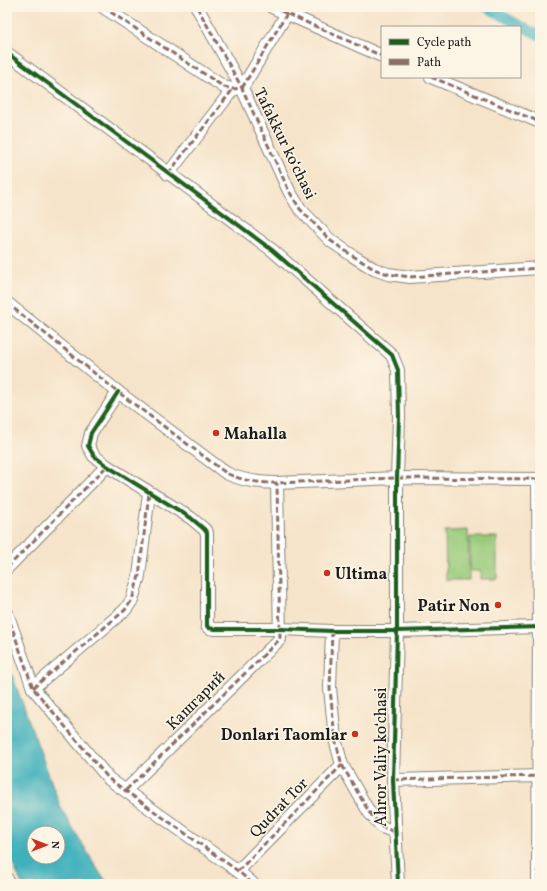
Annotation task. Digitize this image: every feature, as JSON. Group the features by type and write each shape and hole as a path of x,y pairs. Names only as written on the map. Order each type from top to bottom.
{"street":[{"name":"Tafakkur ko‘chasi","path":"103,7 224,88 238,89 289,191 300,209 331,240 374,269 388,274 410,277 540,268"},
{"path":"196,7 238,89"},
{"path":"272,7 290,11 381,56"},
{"path":"168,174 238,89 290,11"},
{"name":"Ahror Valiy koʻchasi","path":"7,53 272,250 392,355 398,370 399,417 397,478 397,631 393,780 398,884"},
{"path":"433,78 540,122"},
{"path":"7,303 118,392 226,473 240,480 260,484 277,484 397,478 539,479 540,627 538,884"},
{"path":"118,392 90,433 88,446 94,456 107,466 191,518 207,533 207,620 209,628 397,631 540,627"},
{"path":"7,568 107,466"},
{"path":"277,484 280,629"},
{"path":"34,688 125,610 132,600 139,576 149,493"},
{"path":"7,613 34,688 109,779 238,871 253,884"},
{"name":"Кашгарий","path":"126,790 280,638 280,629"},
{"path":"332,631 330,688 334,739 342,764 369,812 382,827 395,832"},
{"name":"Qudrat Tor","path":"238,871 342,764"},
{"path":"393,780 539,776"},
{"path":"7,879 9,884"}],"green space":[{"path":"468,530 469,580 446,580 445,531"},
{"path":"470,537 497,537 497,579 480,579 480,571 470,571"}],"water":[{"path":"7,661 61,808 100,873 109,884 22,884 7,852"}],"waterway":[{"path":"486,7 540,36"}],"marked path":[{"path":"103,7 224,87 233,89 242,88"},
{"path":"197,7 242,88 289,191 300,209 331,241 374,269 388,274 410,277 540,268"},
{"path":"272,7 381,56"},
{"path":"242,88 291,7"},
{"path":"433,78 540,122"},
{"path":"168,174 233,89"},
{"path":"7,303 118,392 226,473 245,480 277,483 397,478 540,479"},
{"path":"7,568 107,466"},
{"path":"538,479 538,884"},
{"path":"126,790 280,639 277,483"},
{"path":"33,688 125,610 132,600 139,576 149,493"},
{"path":"7,613 33,688 109,779 238,871 253,884"},
{"path":"332,631 330,688 335,739 342,765 369,812 382,827 395,832"},
{"path":"238,871 342,765"},
{"path":"393,780 540,776"},
{"path":"7,879 9,884"}],"cycle path":[{"path":"7,53 272,250 392,355 398,370 399,417 397,478 397,631 393,780 398,884"},
{"path":"118,392 91,433 88,446 94,456 107,466 191,518 207,533 207,626 209,628 397,631 540,627"}],"place":[{"name":"Mahalla","path":"216,433"},
{"name":"Ultima","path":"327,573"},
{"name":"Patir Non","path":"498,605"},
{"name":"Donlari Taomlar","path":"355,734"}]}
